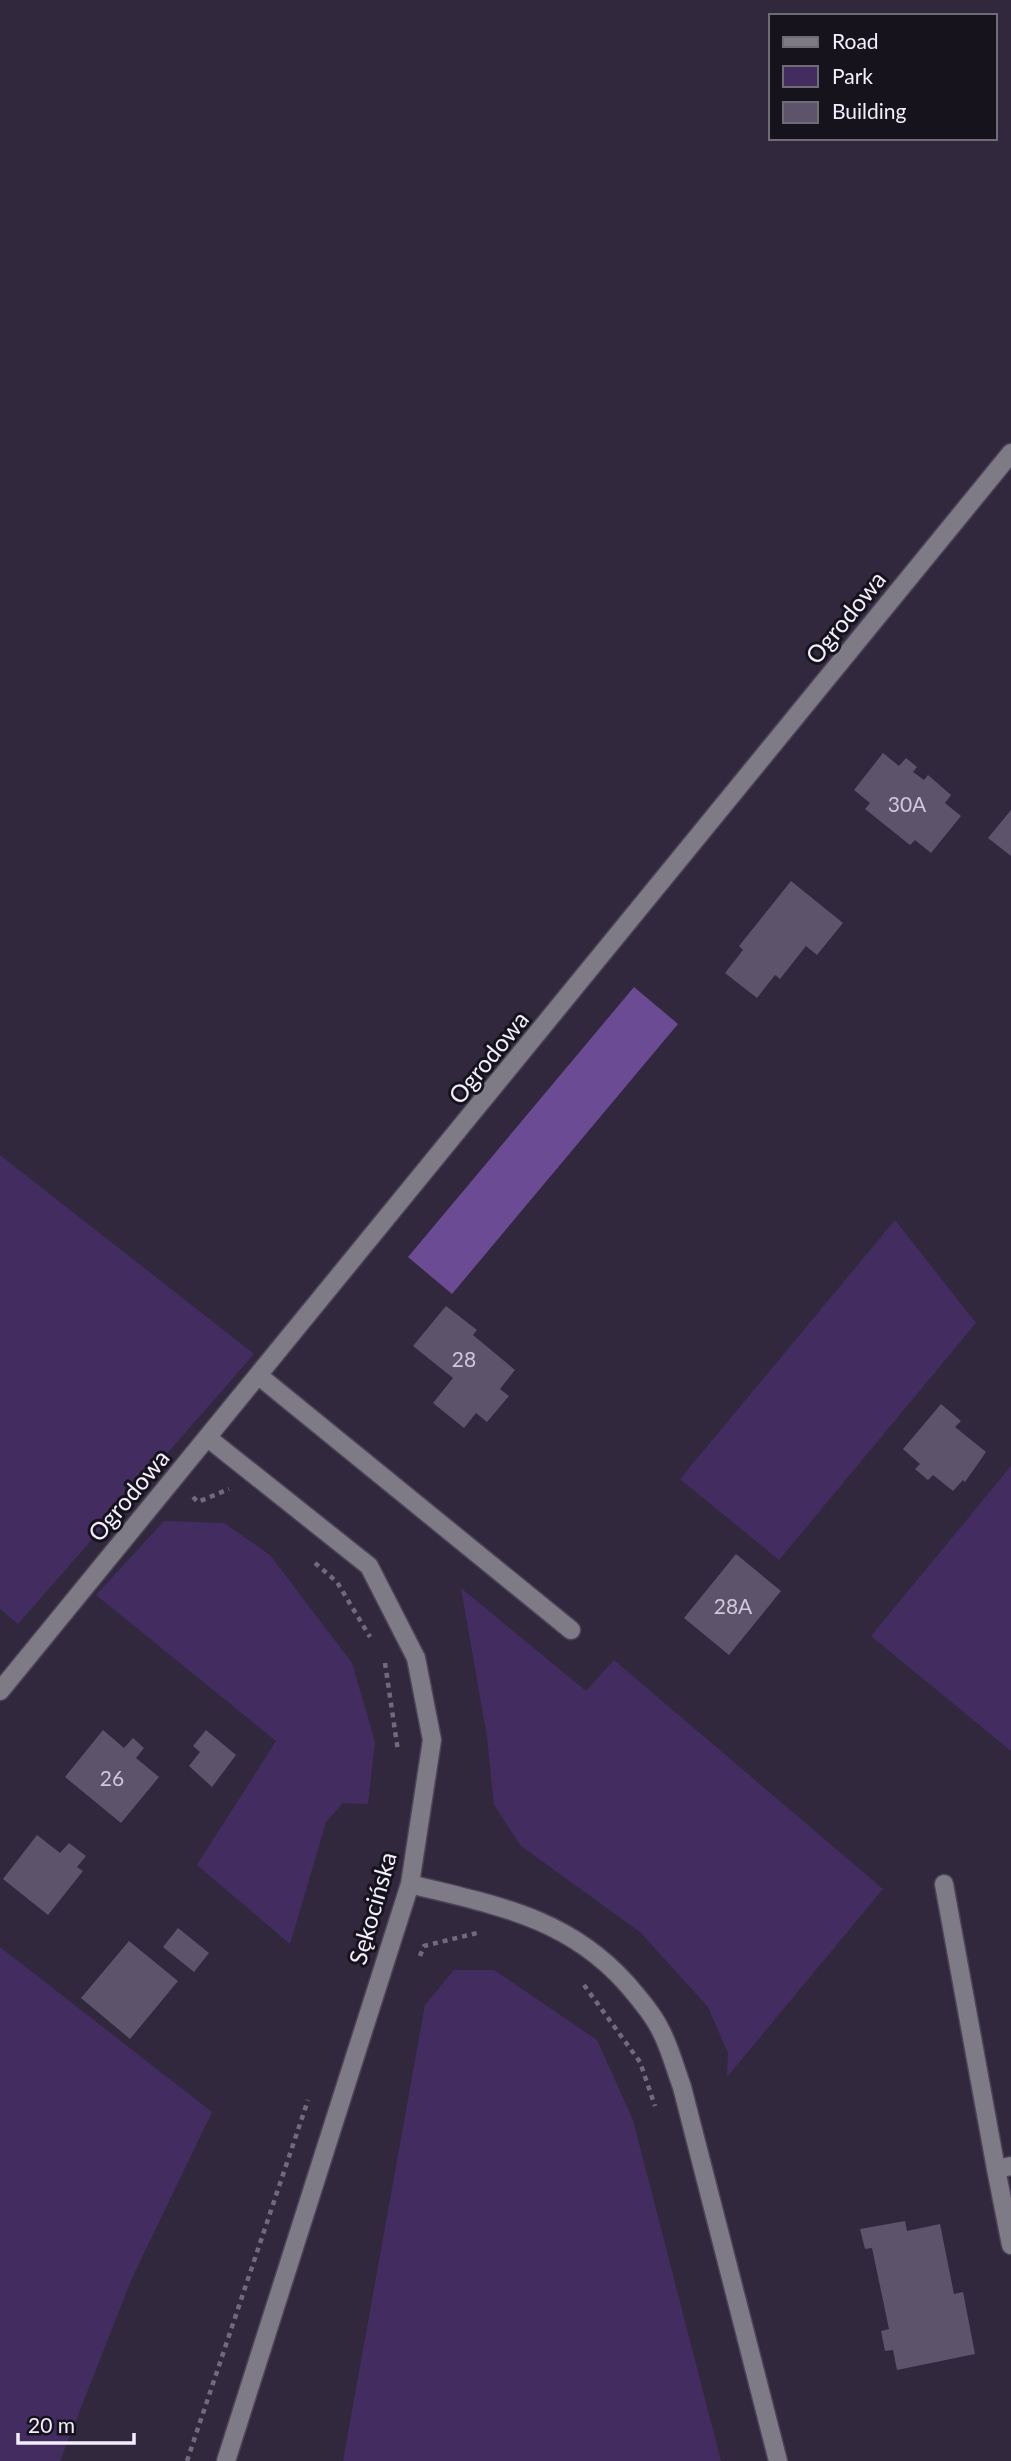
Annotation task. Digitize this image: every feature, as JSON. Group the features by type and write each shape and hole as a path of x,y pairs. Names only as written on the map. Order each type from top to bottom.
{"street":[{"name":"Ogrodowa","path":"0,1691 1011,453"},
{"path":"258,1376 571,1630"},
{"name":"Sękocińska","path":"208,1438 369,1566 416,1658 432,1740 410,1884 226,2461"},
{"path":"410,1884 527,1914 564,1931 604,1959 637,1996 661,2030 682,2087 778,2461"},
{"path":"944,1884 1004,2167 1011,2245"}],"path":[{"path":"172,1479 198,1502 228,1489 238,1497"},
{"path":"307,1557 337,1582 371,1639"},
{"path":"384,1661 399,1747 397,1760"},
{"path":"414,1968 424,1946 491,1929"},
{"path":"580,1981 640,2062 657,2115"},
{"path":"187,2461 311,2090"}],"green space":[{"path":"0,1155 254,1354 18,1624 0,1609"},
{"path":"895,1220 976,1323 779,1560 680,1479"},
{"path":"1011,1466 1011,1751 871,1636"},
{"path":"164,1521 224,1523 270,1555 352,1663 375,1742 368,1804 343,1803 326,1822 290,1944 197,1865 276,1741 96,1595"},
{"path":"461,1588 586,1691 614,1660 883,1889 727,2077 728,2053 708,2007 640,1932 521,1846 494,1805 487,1737"},
{"path":"0,1947 212,2112 132,2278 60,2461 0,2461"},
{"path":"454,1970 494,1970 597,2040 633,2120 721,2461 343,2461 425,2005"}],"shaded area":[{"path":"634,987 678,1024 452,1294 408,1257"}],"building":[{"path":"883,753 899,766 906,758 917,767 913,772 924,780 928,775 951,795 945,803 961,816 931,853 915,840 910,845 865,809 870,803 854,790"},
{"path":"1011,810 1011,856 988,838"},
{"path":"791,881 843,923 817,955 806,946 780,979 775,975 757,998 725,973 743,950 739,946"},
{"path":"446,1306 477,1330 473,1335 515,1370 500,1389 509,1396 487,1422 476,1413 464,1428 433,1403 453,1378 413,1346"},
{"path":"941,1404 961,1421 955,1427 986,1452 965,1482 963,1480 953,1491 933,1475 928,1480 915,1469 920,1464 903,1449"},
{"path":"736,1554 781,1591 729,1655 684,1618"},
{"path":"103,1730 124,1748 133,1738 144,1748 136,1758 159,1777 121,1823 65,1777"},
{"path":"206,1730 236,1755 212,1787 189,1766 200,1752 193,1746"},
{"path":"37,1835 60,1853 69,1843 86,1856 77,1867 83,1871 48,1915 3,1879"},
{"path":"178,1928 209,1953 194,1972 163,1947"},
{"path":"129,1941 178,1981 130,2039 81,1998"},
{"path":"905,2221 907,2231 940,2224 954,2294 963,2292 975,2354 897,2370 893,2350 885,2351 881,2331 889,2329 872,2248 865,2249 860,2229"}]}
